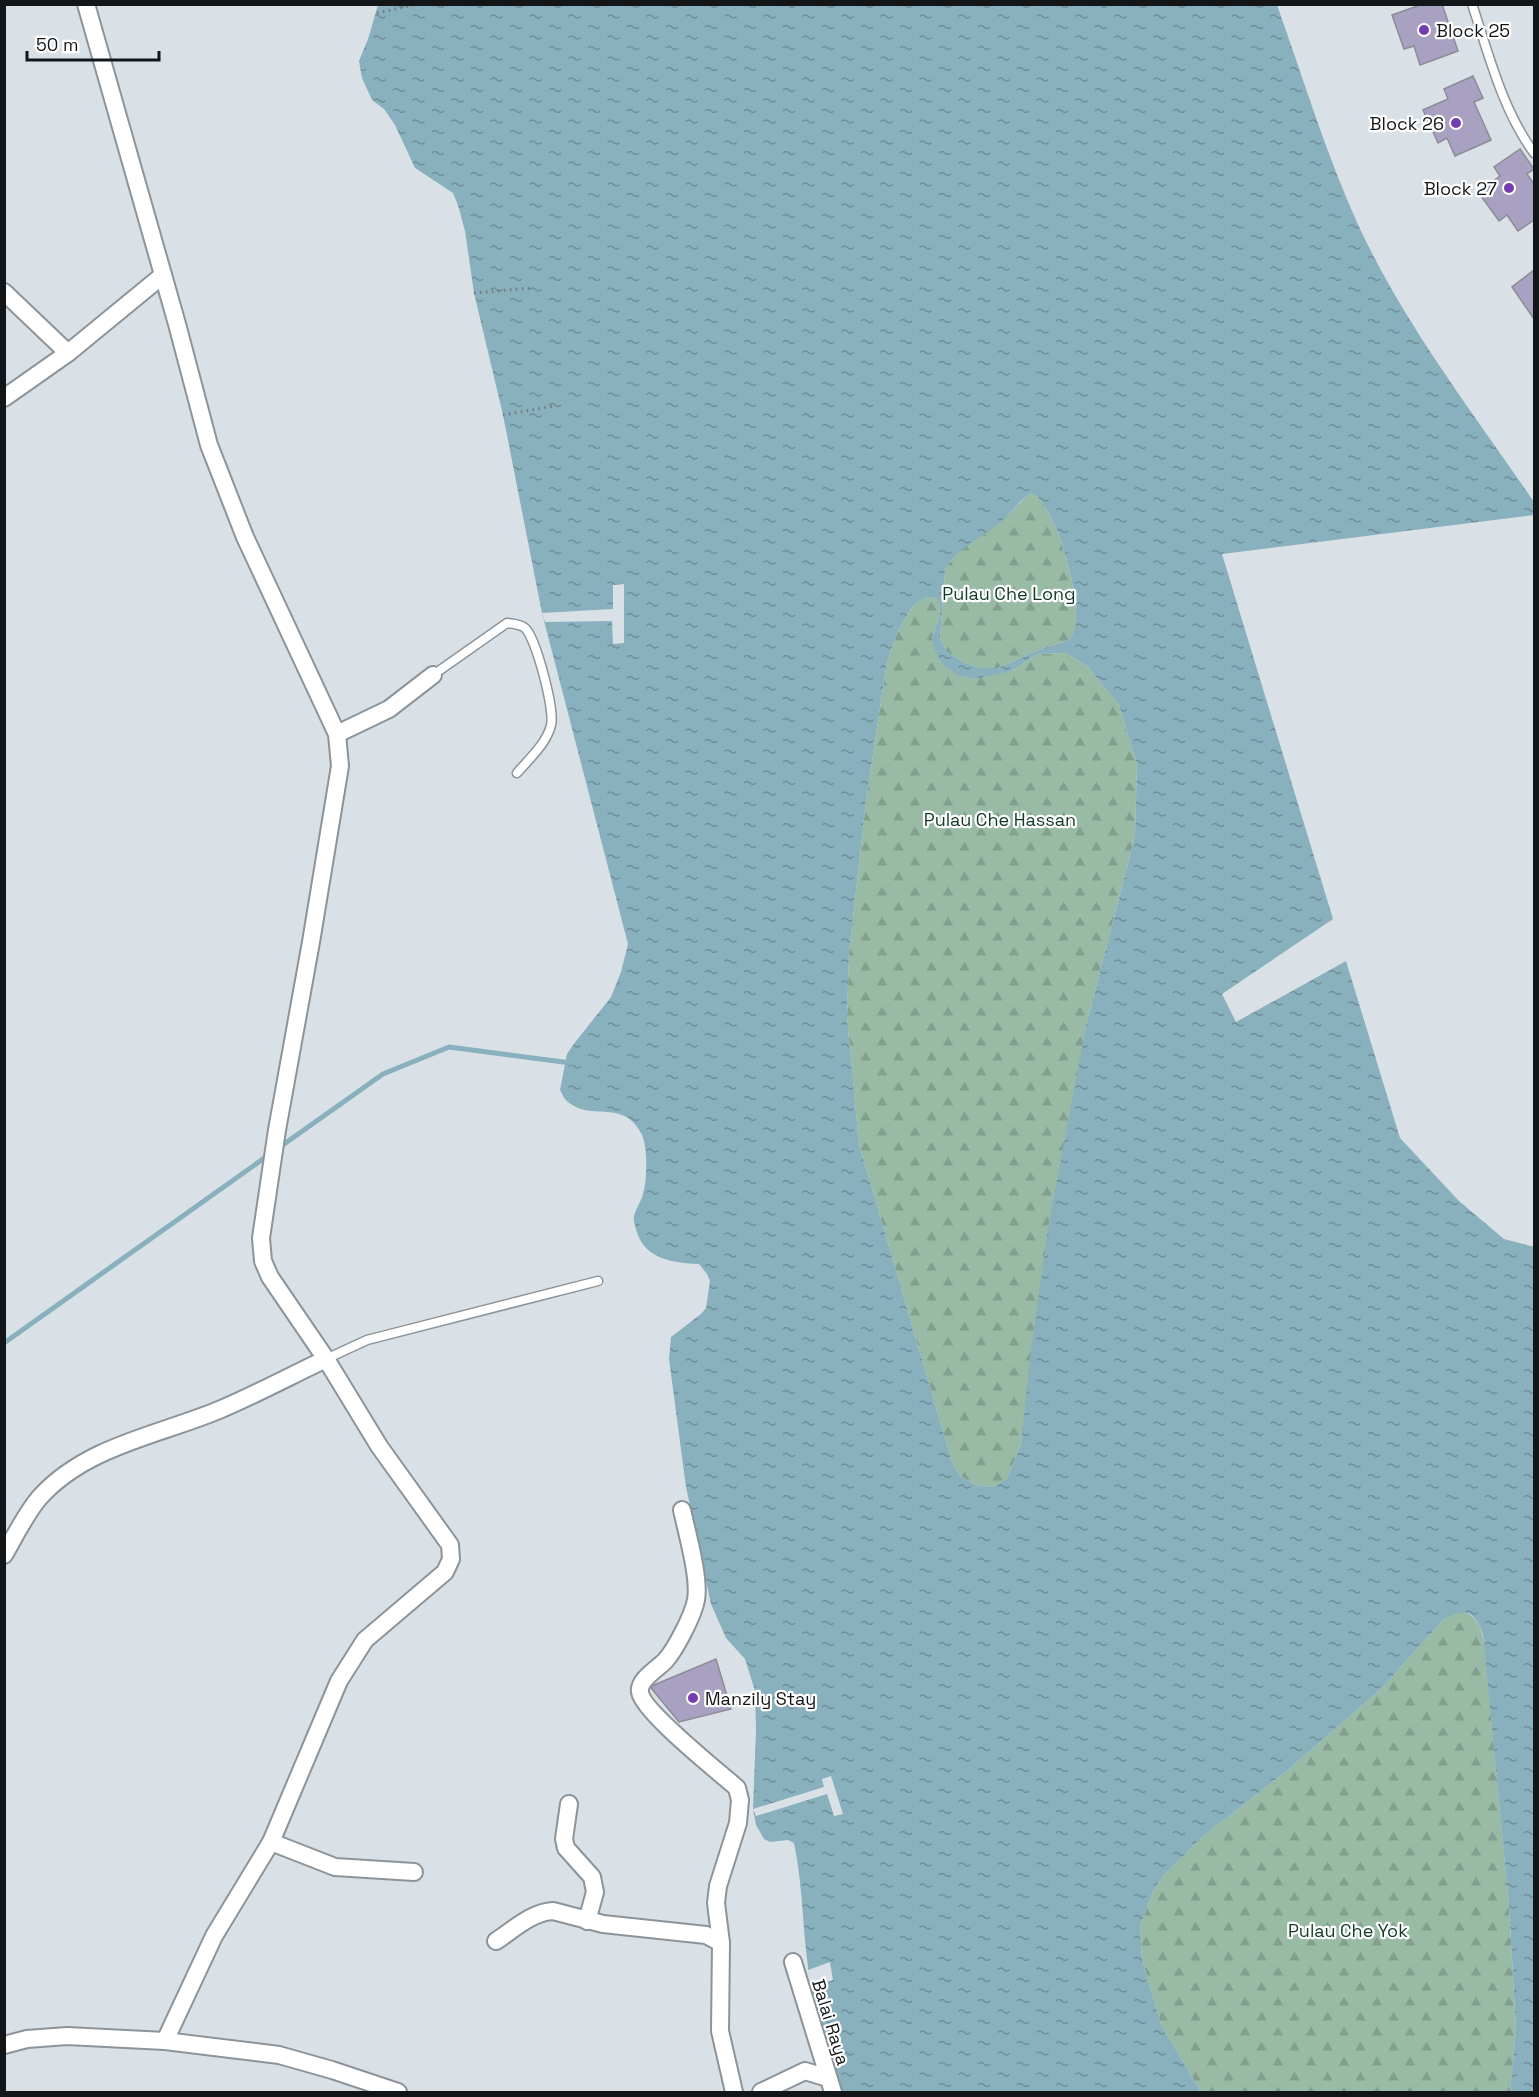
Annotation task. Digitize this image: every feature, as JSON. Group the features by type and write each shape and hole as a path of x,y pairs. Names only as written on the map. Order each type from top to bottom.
{"street":[{"path":"86,4 164,275 209,446 245,537 338,734 340,766 277,1130 261,1238 263,1261 270,1277 326,1359 379,1446 450,1545 451,1559 444,1572 364,1640 339,1681 271,1842 214,1936 165,2041"},
{"path":"4,398 68,353 164,275"},
{"path":"4,292 68,353"},
{"path":"338,734 390,709 433,675"},
{"path":"4,1555 39,1498 74,1468 140,1438 219,1410 326,1359"},
{"path":"682,1510 695,1579 696,1600 666,1660 645,1680 639,1692 665,1726 737,1788 740,1800 738,1823 718,1886 717,1903 721,1943 720,2031 734,2092"},
{"path":"569,1804 564,1839 566,1848 592,1877 595,1892 587,1921"},
{"path":"271,1842 335,1866 414,1872"},
{"path":"496,1941 544,1911 553,1911 587,1921 706,1935 721,1943"},
{"name":"Balai Raya","path":"793,1962 831,2085"},
{"path":"4,2045 27,2039 67,2036 165,2041 279,2055 369,2087 398,2092"},
{"path":"761,2092 805,2071 831,2085"}],"lane":[{"path":"1472,4 1501,92 1526,142 1534,153"},
{"path":"433,675 507,623 517,624 526,629 540,660 552,723 547,736 517,773"},
{"path":"326,1359 367,1340 598,1281"}],"path":[{"path":"377,13 418,4"},
{"path":"474,293 531,288"},
{"path":"503,415 554,406"}],"green space":[{"name":"Pulau Che Long","path":"1031,493 1040,500 1049,514 1065,554 1075,597 1075,630 1069,640 1036,651 998,668 980,668 965,663 947,652 940,638 945,570 958,553 1013,511"},
{"name":"Pulau Che Hassan","path":"928,597 939,601 940,614 932,638 957,675 1011,671 1037,654 1066,653 1088,667 1119,705 1137,764 1135,836 1086,1026 1021,1444 1007,1479 993,1487 975,1485 959,1475 951,1459 859,1144 847,1018 849,953 866,801 887,661 898,631 909,612 915,604"},
{"name":"Pulau Che Yok","path":"1455,1612 1464,1612 1477,1621 1483,1637 1485,1654 1509,1906 1516,2030 1510,2092 1201,2092 1161,2025 1142,1959 1140,1927 1153,1891 1164,1875 1201,1838 1289,1769 1382,1688 1443,1620"}],"water":[{"path":"378,5 1277,5 1337,175 1379,267 1442,370 1534,502 1534,515 1222,554 1333,919 1222,994 1236,1022 1346,961 1400,1138 1459,1201 1504,1239 1534,1247 1534,2092 1510,2092 1516,2030 1509,1906 1483,1635 1476,1620 1463,1612 1443,1620 1382,1688 1289,1769 1201,1838 1164,1875 1153,1891 1140,1927 1142,1959 1161,2025 1201,2092 841,2092 820,2025 811,1985 794,1843 788,1840 770,1842 764,1839 756,1825 753,1809 755,1691 745,1659 726,1638 711,1604 686,1487 669,1359 671,1337 706,1308 710,1281 699,1264 660,1257 645,1247 640,1239 634,1218 644,1188 646,1156 642,1135 635,1124 617,1113 576,1107 566,1100 560,1090 567,1054 611,997 621,972 628,944 542,613 503,415 474,293 465,231 458,205 453,193 415,168 395,125 384,109 372,100 362,78 359,61","holes":["1031,493 1040,500 1049,514 1065,554 1075,597 1074,631 1069,640 1036,651 998,668 980,668 965,663 947,652 940,638 945,570 964,548 1003,520","928,597 939,601 940,614 932,638 934,648 941,663 957,675 975,679 1011,671 1037,654 1066,653 1088,667 1119,705 1137,764 1135,836 1086,1026 1049,1222 1031,1350 1021,1444 1007,1479 993,1487 975,1485 959,1475 951,1459 859,1144 847,1018 849,953 866,801 887,661 898,631 909,612 915,604"]}],"pier":[{"path":"624,584 624,643 613,644 612,621 545,622 542,613 613,609 613,585"},
{"path":"831,1776 843,1814 834,1816 827,1794 756,1816 753,1809 824,1787 822,1779"},
{"path":"830,1962 833,1980 811,1988 808,1970"}],"building":[{"name":"Block 25","path":"1423,4 1442,4 1458,51 1420,65 1414,46 1404,49 1392,15"},
{"name":"Block 26","path":"1473,76 1483,98 1474,102 1491,140 1455,156 1447,138 1438,143 1423,110 1448,99 1444,89"},
{"name":"Block 27","path":"1520,149 1534,169 1527,174 1534,184 1534,220 1518,231 1507,215 1499,221 1478,192 1500,176 1494,167"},
{"path":"1534,270 1534,319 1512,287"},
{"name":"Manzily Stay","path":"716,1659 731,1709 679,1722 651,1688"}],"waterway":[{"path":"277,1149 383,1074 449,1047 571,1063"},
{"path":"4,1343 270,1154"}],"place":[{"name":"Block 25","path":"1424,30"},
{"name":"Block 26","path":"1456,123"},
{"name":"Block 27","path":"1509,188"},
{"name":"Manzily Stay","path":"693,1698"}]}
